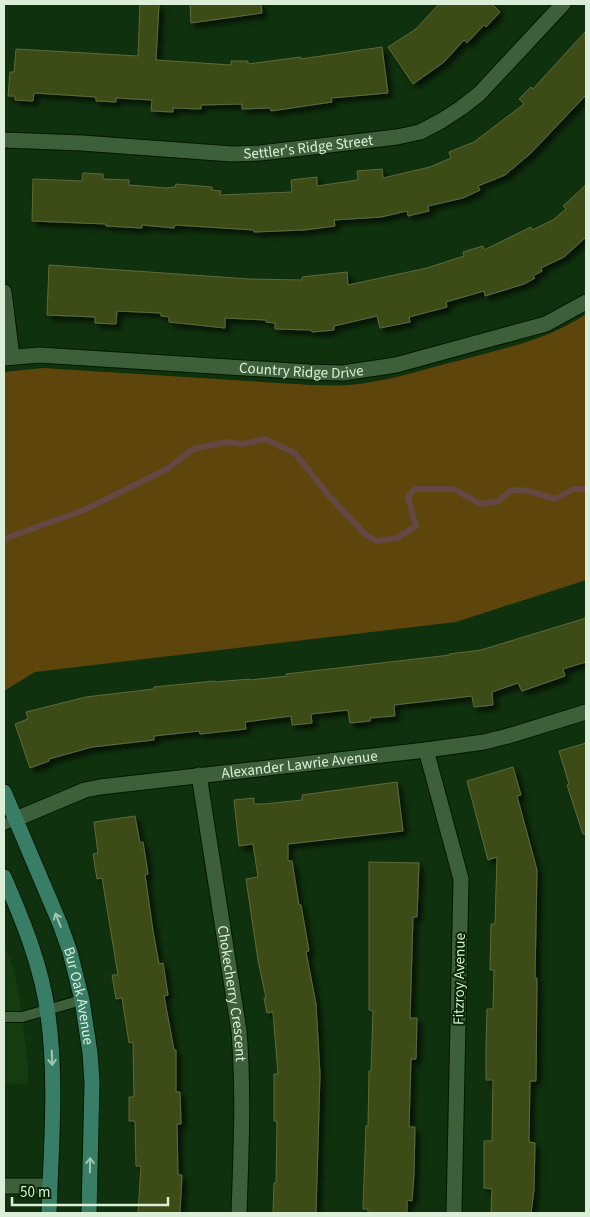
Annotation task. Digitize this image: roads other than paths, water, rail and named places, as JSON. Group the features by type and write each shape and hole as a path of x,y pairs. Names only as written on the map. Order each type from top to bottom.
{"street":[{"name":"Settler's Ridge Street","path":"4,140 82,143 232,154 270,152 412,134 441,121 479,94 563,4"},
{"path":"4,292 8,358"},
{"name":"Country Ridge Drive","path":"8,358 39,355 309,372 362,372 396,365 546,324 586,302"},
{"name":"Alexander Lawrie Avenue","path":"10,822 85,790 199,775 426,750 496,739 586,712"},
{"name":"Fitzroy Avenue","path":"426,750 461,879 454,1213"},
{"name":"Chokecherry Crescent","path":"199,775 242,1069 239,1213"},
{"name":"Bur Oak Avenue","path":"4,792 10,822 62,931 70,952 82,1000 90,1053 92,1082 89,1213"},
{"path":"4,877 32,949 48,1010 53,1069 49,1213"},
{"path":"4,1186 50,1186"}],"lane":[{"path":"4,1017 22,1017 82,1000"}],"waterway":[{"path":"4,539 84,510 167,469 193,449 227,442 243,444 265,439 295,453 329,496 365,534 376,541 397,538 416,526 408,497 414,489 454,489 480,504 499,501 511,490 528,491 555,499 573,489 586,489"}]}
